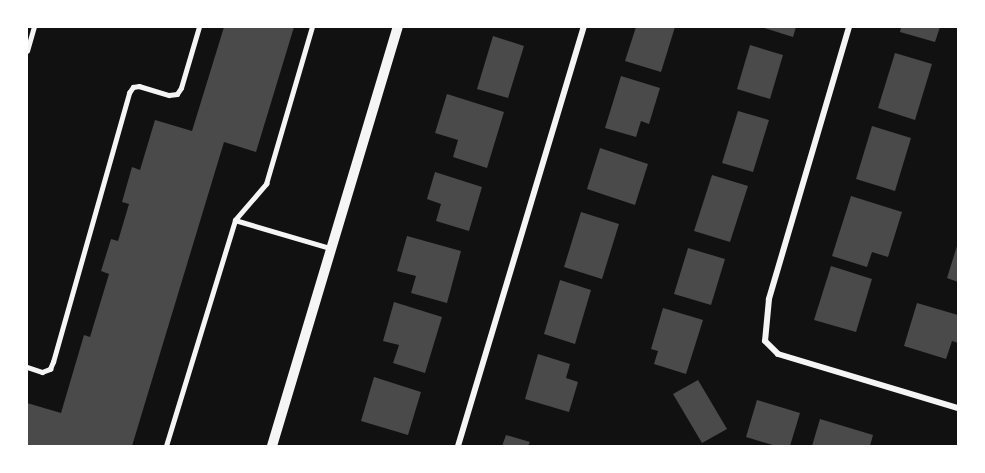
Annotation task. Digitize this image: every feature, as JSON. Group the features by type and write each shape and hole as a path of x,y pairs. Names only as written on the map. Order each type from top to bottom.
{"street":[{"path":"272,446 398,27"},
{"path":"458,446 584,27"},
{"path":"849,27 769,298 765,341 778,354 958,408"}],"lane":[{"path":"27,51 34,27"},
{"path":"27,367 42,372 50,369 53,362 129,93 133,87 139,86 169,95 177,94 199,27"},
{"path":"166,446 235,220 267,184 312,27"},
{"path":"235,220 332,249"}],"building":[{"path":"224,27 294,27 256,152 224,142 132,446 27,446 27,403 61,413 84,335 90,337 109,274 101,271 111,239 118,241 129,204 122,202 132,167 140,170 155,120 192,131"},
{"path":"636,27 675,27 661,72 625,61"},
{"path":"761,27 796,27 793,37"},
{"path":"901,27 940,27 935,42 900,32"},
{"path":"493,36 524,46 508,98 477,89"},
{"path":"750,45 783,55 770,99 737,89"},
{"path":"895,53 932,64 915,120 878,108"},
{"path":"621,76 660,88 649,124 641,121 636,137 605,128"},
{"path":"447,94 504,112 487,168 453,157 458,140 435,133"},
{"path":"738,111 769,120 753,172 722,163"},
{"path":"872,126 911,138 895,191 856,179"},
{"path":"600,148 648,164 635,205 587,189"},
{"path":"435,172 482,187 469,231 436,221 441,204 427,199"},
{"path":"712,175 748,186 730,242 694,231"},
{"path":"851,196 902,212 888,257 872,252 867,267 832,256"},
{"path":"581,212 619,224 602,279 564,267"},
{"path":"407,236 461,251 447,303 411,293 416,276 397,271"},
{"path":"958,246 958,282 947,278"},
{"path":"688,248 725,259 711,305 674,294"},
{"path":"831,266 872,279 856,332 814,320"},
{"path":"560,280 591,290 575,344 544,334"},
{"path":"394,302 442,317 425,373 393,363 399,345 383,341"},
{"path":"917,303 958,315 958,343 952,341 946,359 904,346"},
{"path":"663,308 703,320 686,374 654,364 658,351 651,349"},
{"path":"538,354 570,364 566,378 578,382 569,412 525,399"},
{"path":"374,377 421,392 408,435 361,421"},
{"path":"698,380 727,429 702,443 673,394"},
{"path":"757,400 800,413 790,446 776,446 746,437"},
{"path":"820,419 873,435 870,446 812,446"},
{"path":"506,435 530,442 528,446 502,446"}]}
